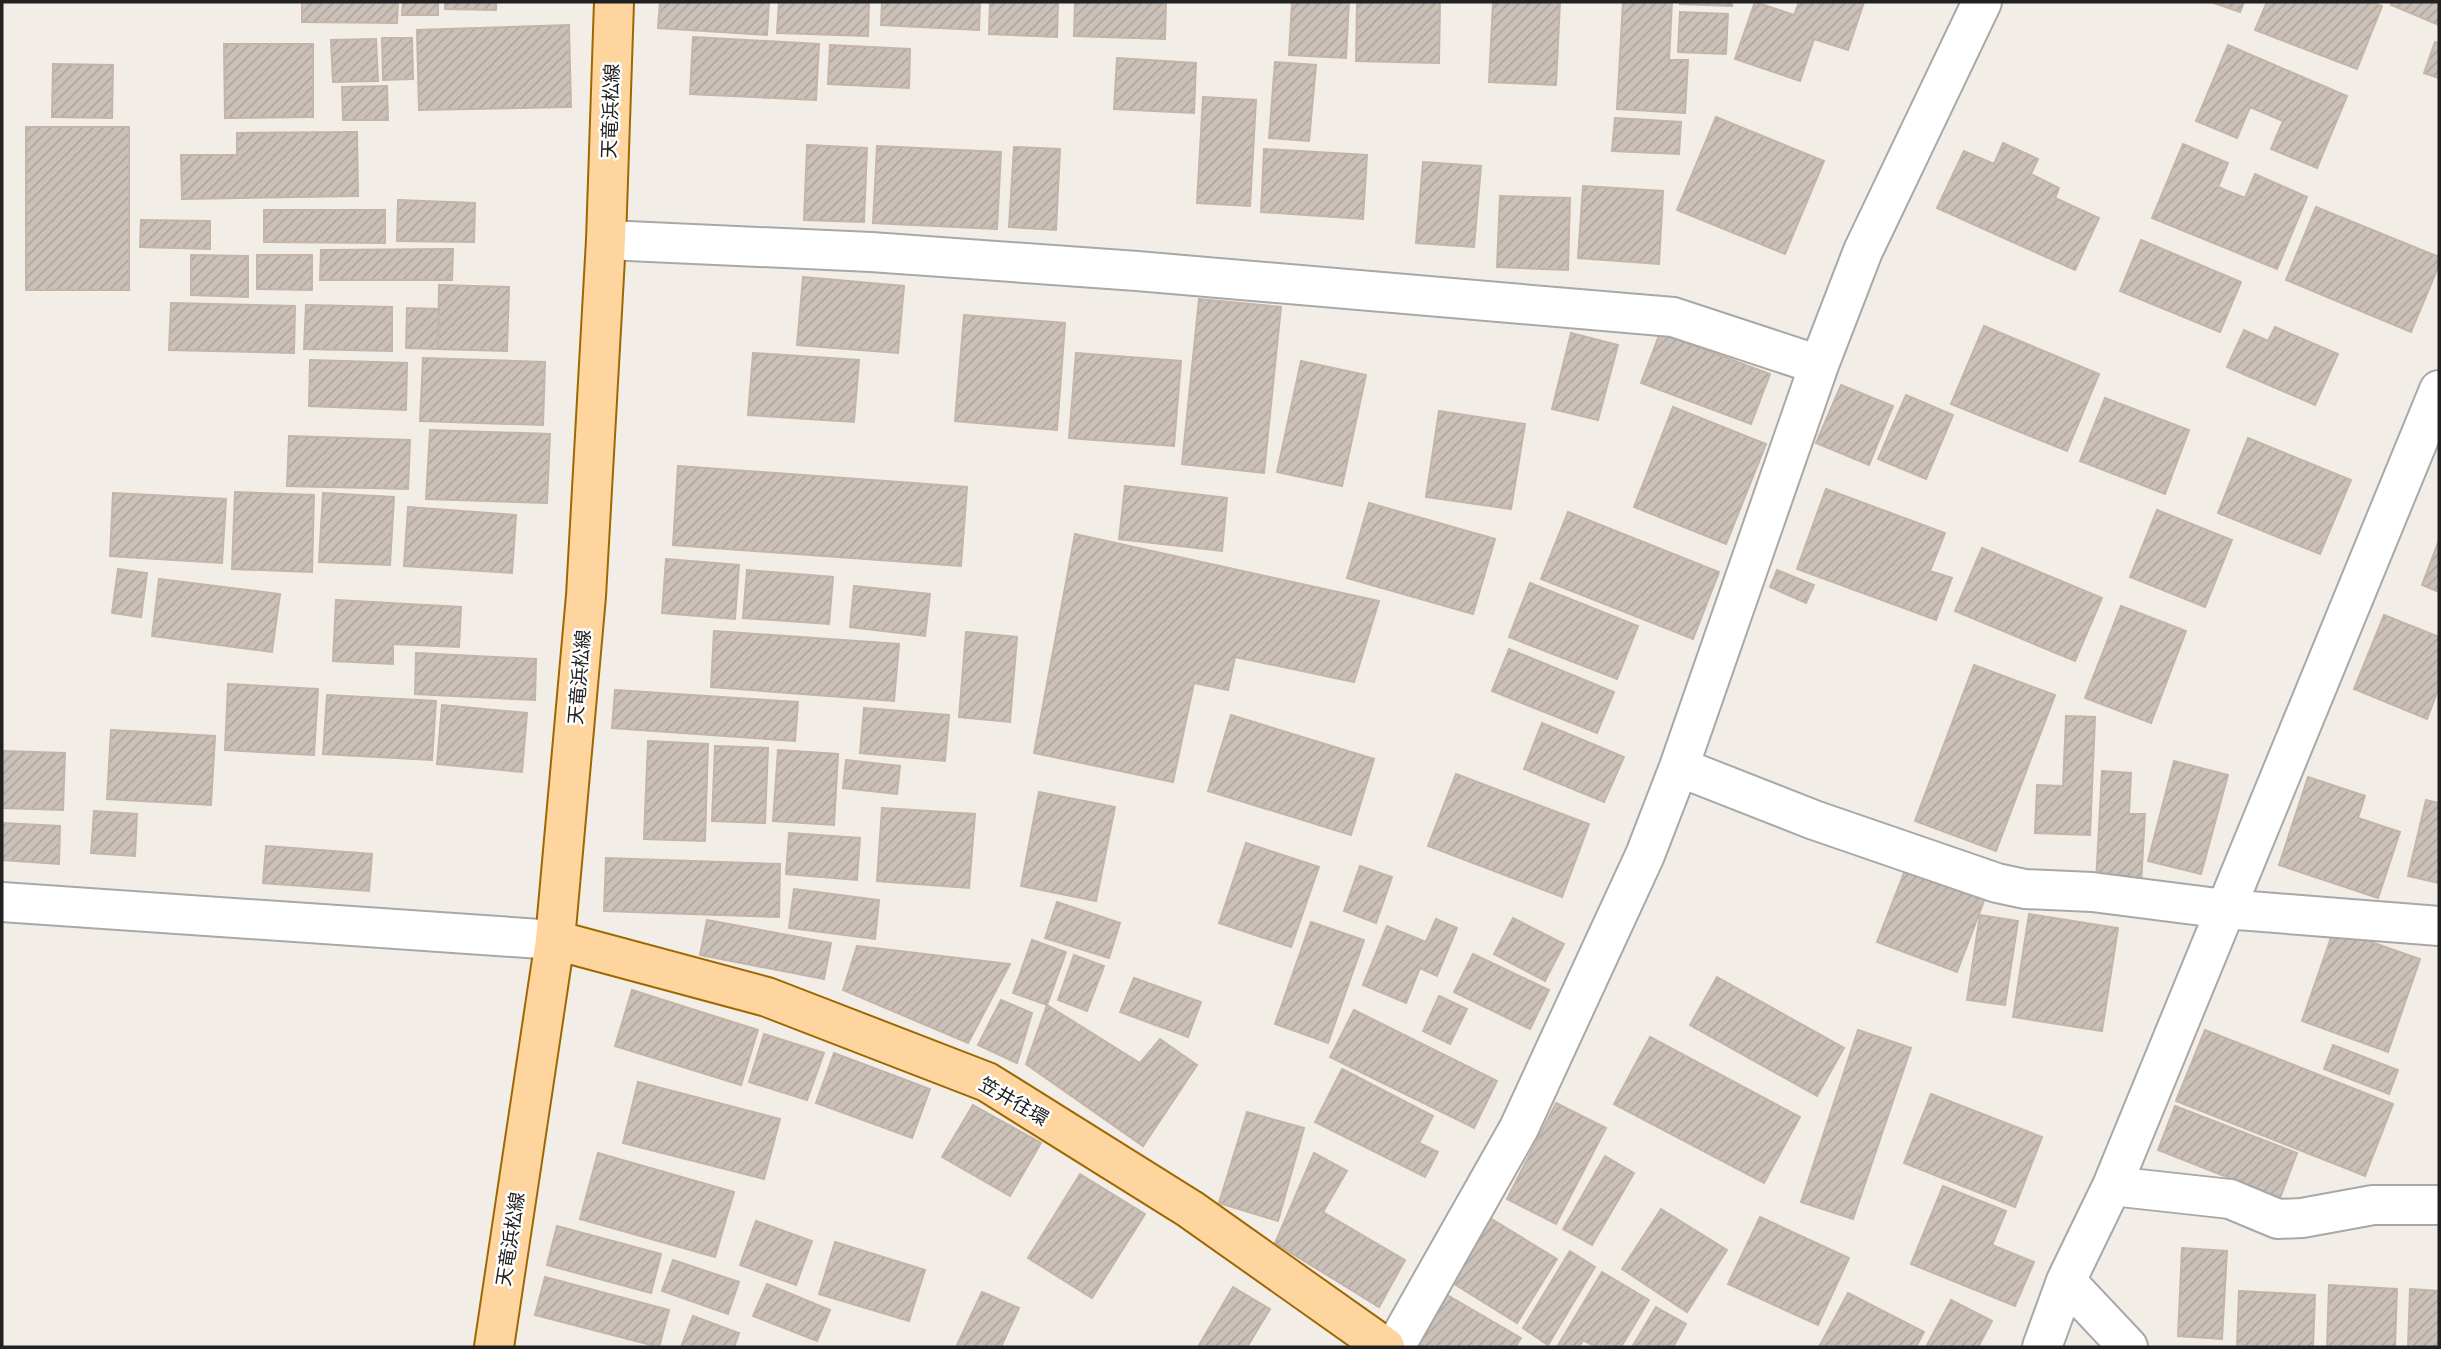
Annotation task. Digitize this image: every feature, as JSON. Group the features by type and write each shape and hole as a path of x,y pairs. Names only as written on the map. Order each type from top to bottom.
{"main road":[{"name":"天竜浜松線","path":"494,1347 555,940 586,596 606,240 614,2"},
{"name":"笠井往環","path":"555,940 767,997 988,1082 1190,1209 1384,1347"}],"street":[{"path":"1395,1347 1519,1128 1645,855 1679,767 1819,365 1863,251 1982,2"},
{"path":"606,240 871,252 1057,265 1673,317 1819,365"},
{"path":"2042,1347 2066,1281 2112,1186 2439,390"},
{"path":"1679,767 1814,820 1997,883 2025,890 2092,892 2225,909 2439,926"},
{"path":"2,902 555,940"},
{"path":"2112,1186 2230,1199 2278,1219 2373,1205 2439,1205"},
{"path":"2066,1281 2128,1347"}],"building":[{"path":"302,2 398,2 397,23 302,22"},
{"path":"403,2 438,2 438,15 402,15"},
{"path":"445,2 496,2 496,10 445,9"},
{"path":"660,2 769,2 767,35 658,28"},
{"path":"779,2 869,2 868,36 777,33"},
{"path":"882,2 980,2 979,30 881,25"},
{"path":"990,2 1058,2 1057,37 989,34"},
{"path":"1075,2 1166,2 1165,39 1074,36"},
{"path":"1292,2 1349,2 1346,58 1289,55"},
{"path":"1357,2 1440,2 1439,63 1356,61"},
{"path":"1493,2 1560,2 1556,85 1489,82"},
{"path":"1623,2 1672,2 1669,60 1688,60 1685,113 1617,109"},
{"path":"1732,2 1732,6 1680,4"},
{"path":"1755,2 1794,15 1799,2 1864,2 1848,50 1814,39 1800,81 1735,59"},
{"path":"2211,2 2244,2 2240,12"},
{"path":"2267,2 2371,2 2382,6 2357,69 2255,30"},
{"path":"2392,2 2439,2 2439,25 2391,5"},
{"path":"1680,12 1728,14 1726,54 1678,52"},
{"path":"569,25 571,107 419,110 417,30"},
{"path":"693,37 819,44 816,100 690,94"},
{"path":"382,38 412,38 413,79 383,80"},
{"path":"376,39 378,81 333,82 331,40"},
{"path":"2435,42 2439,43 2439,78 2424,73"},
{"path":"224,44 313,44 313,117 225,118"},
{"path":"830,45 910,49 909,88 828,84"},
{"path":"2228,45 2347,96 2317,168 2271,149 2283,121 2250,107 2237,138 2196,121"},
{"path":"1117,58 1196,63 1194,113 1114,109"},
{"path":"1275,62 1316,65 1309,141 1269,138"},
{"path":"53,64 113,65 112,118 52,117"},
{"path":"387,86 388,120 343,120 342,87"},
{"path":"1203,97 1256,100 1250,206 1197,203"},
{"path":"1716,117 1824,161 1785,254 1677,210"},
{"path":"1615,118 1681,122 1679,154 1612,151"},
{"path":"26,127 129,127 129,290 26,290"},
{"path":"357,132 358,196 182,199 181,155 237,155 237,133"},
{"path":"2003,143 2038,159 2031,174 2059,188 2055,198 2099,218 2075,270 1937,208 1964,151 1994,164"},
{"path":"2183,144 2228,163 2218,187 2245,198 2255,174 2307,197 2277,269 2152,218"},
{"path":"807,145 867,148 864,222 804,220"},
{"path":"877,146 1001,152 997,229 873,223"},
{"path":"1014,147 1060,149 1056,230 1009,227"},
{"path":"1264,149 1367,155 1363,219 1261,212"},
{"path":"1423,162 1481,166 1474,247 1416,243"},
{"path":"1583,186 1663,191 1659,264 1578,258"},
{"path":"1500,196 1570,198 1568,270 1497,267"},
{"path":"398,200 475,203 474,242 397,241"},
{"path":"2316,207 2439,257 2439,265 2411,332 2286,280"},
{"path":"264,210 385,210 385,243 264,242"},
{"path":"141,220 210,221 210,249 140,247"},
{"path":"2141,240 2241,282 2220,332 2120,291"},
{"path":"453,249 452,280 320,280 321,250"},
{"path":"191,255 248,256 248,297 191,295"},
{"path":"257,255 312,255 312,290 257,289"},
{"path":"803,277 904,286 898,353 797,345"},
{"path":"439,285 509,287 507,351 438,349"},
{"path":"1199,299 1281,307 1264,473 1182,464"},
{"path":"171,303 295,306 294,353 169,350"},
{"path":"306,305 392,307 392,351 304,349"},
{"path":"407,308 439,309 438,349 406,348"},
{"path":"964,315 1065,323 1057,430 955,421"},
{"path":"1984,326 2099,374 2067,451 1951,404"},
{"path":"2275,327 2338,354 2315,405 2227,367 2244,330 2268,341"},
{"path":"1571,333 1618,345 1598,420 1552,409"},
{"path":"1660,333 1770,374 1751,424 1641,383"},
{"path":"753,353 859,360 854,422 748,415"},
{"path":"1076,353 1181,361 1174,446 1069,438"},
{"path":"423,358 545,362 543,425 420,421"},
{"path":"310,360 407,363 406,410 309,406"},
{"path":"1301,361 1366,375 1342,486 1277,472"},
{"path":"1841,385 1893,406 1869,465 1816,443"},
{"path":"1906,395 1953,415 1926,479 1878,459"},
{"path":"2105,398 2189,430 2165,494 2080,461"},
{"path":"1673,407 1766,444 1726,544 1634,507"},
{"path":"1439,411 1525,424 1511,509 1426,497"},
{"path":"430,430 550,434 547,503 426,499"},
{"path":"289,436 410,440 408,489 287,486"},
{"path":"2248,438 2351,480 2320,554 2218,513"},
{"path":"678,466 967,487 961,566 673,545"},
{"path":"1125,486 1227,498 1222,551 1119,539"},
{"path":"1826,489 1945,533 1930,571 1952,578 1936,620 1797,569"},
{"path":"235,492 314,495 312,572 232,569"},
{"path":"113,493 226,499 222,563 110,556"},
{"path":"323,493 394,497 390,565 319,562"},
{"path":"1369,503 1495,539 1473,614 1347,578"},
{"path":"408,507 516,515 512,573 404,566"},
{"path":"2157,510 2232,540 2205,607 2130,577"},
{"path":"1568,512 1719,572 1693,639 1541,579"},
{"path":"1075,534 1379,601 1354,682 1235,657 1228,690 1194,683 1173,782 1034,753"},
{"path":"2439,540 2439,592 2422,585"},
{"path":"1982,548 2102,598 2075,661 1955,611"},
{"path":"666,559 739,565 735,619 662,613"},
{"path":"118,569 147,573 141,617 112,613"},
{"path":"747,570 833,577 829,624 743,618"},
{"path":"1777,570 1814,585 1806,603 1770,587"},
{"path":"159,579 280,594 272,652 152,636"},
{"path":"1530,583 1638,626 1617,679 1509,637"},
{"path":"854,586 930,594 925,636 850,627"},
{"path":"336,600 461,607 459,647 393,644 393,664 333,661"},
{"path":"2121,606 2186,631 2151,723 2085,698"},
{"path":"2384,615 2439,637 2439,687 2427,719 2354,689"},
{"path":"714,631 899,644 894,701 711,687"},
{"path":"966,632 1017,637 1010,722 959,717"},
{"path":"1509,649 1614,692 1597,733 1492,691"},
{"path":"416,653 536,659 535,700 415,694"},
{"path":"1974,665 2055,695 1996,851 1915,821"},
{"path":"228,684 318,689 314,755 225,750"},
{"path":"615,690 798,702 795,741 612,728"},
{"path":"327,695 436,701 432,760 323,754"},
{"path":"442,705 527,713 522,772 437,764"},
{"path":"864,708 949,715 945,761 860,753"},
{"path":"1231,715 1374,759 1351,835 1208,791"},
{"path":"2066,716 2095,717 2090,835 2035,833 2037,785 2063,786"},
{"path":"1542,723 1624,757 1604,802 1524,769"},
{"path":"111,730 215,736 211,805 107,799"},
{"path":"648,741 708,744 705,841 644,839"},
{"path":"715,746 768,748 765,823 712,821"},
{"path":"778,750 838,754 834,825 773,821"},
{"path":"2,751 65,753 63,810 2,808"},
{"path":"846,760 900,766 897,794 843,788"},
{"path":"2174,761 2228,775 2201,874 2148,861"},
{"path":"2102,771 2131,773 2129,814 2145,814 2141,885 2096,882"},
{"path":"1456,774 1589,824 1562,897 1428,846"},
{"path":"2308,777 2365,796 2358,818 2400,832 2378,898 2279,865"},
{"path":"1039,792 1115,807 1096,901 1021,886"},
{"path":"2426,800 2439,803 2439,883 2408,876"},
{"path":"882,808 975,814 969,888 877,881"},
{"path":"94,811 137,814 135,856 91,853"},
{"path":"2,823 60,826 59,864 2,860"},
{"path":"789,833 860,838 857,880 786,874"},
{"path":"1246,843 1319,867 1291,947 1219,923"},
{"path":"266,846 372,854 369,891 263,883"},
{"path":"606,858 780,864 779,917 604,911"},
{"path":"1360,866 1392,877 1376,923 1344,911"},
{"path":"1906,868 1985,898 1957,972 1877,942"},
{"path":"794,889 879,900 875,939 789,928"},
{"path":"1057,902 1120,923 1109,958 1045,938"},
{"path":"2029,914 2118,928 2102,1031 2013,1017"},
{"path":"1980,915 2018,921 2005,1005 1967,1000"},
{"path":"1513,918 1564,944 1545,981 1494,954"},
{"path":"1436,919 1457,928 1437,976 1420,968 1406,1003 1363,985 1387,926 1426,942"},
{"path":"707,920 831,943 824,979 700,955"},
{"path":"1311,922 1364,940 1328,1043 1275,1024"},
{"path":"2334,929 2420,959 2388,1052 2302,1021"},
{"path":"1032,940 1066,952 1047,1005 1013,993"},
{"path":"857,946 1010,964 968,1043 843,990"},
{"path":"1473,954 1549,990 1530,1029 1454,992"},
{"path":"1074,955 1104,966 1087,1011 1058,1000"},
{"path":"1717,977 1844,1048 1817,1096 1690,1025"},
{"path":"1134,978 1201,1002 1188,1037 1120,1012"},
{"path":"632,990 758,1030 741,1085 615,1046"},
{"path":"1439,996 1467,1009 1450,1044 1423,1031"},
{"path":"1001,1000 1032,1013 1017,1063 978,1045"},
{"path":"1047,1005 1140,1063 1160,1039 1197,1065 1143,1146 1026,1064"},
{"path":"1354,1010 1497,1081 1474,1128 1330,1057"},
{"path":"1858,1030 1911,1048 1853,1219 1801,1202"},
{"path":"2205,1030 2393,1104 2365,1176 2176,1101"},
{"path":"764,1034 824,1053 807,1100 749,1082"},
{"path":"1650,1037 1800,1117 1764,1183 1614,1104"},
{"path":"2333,1045 2398,1070 2389,1094 2324,1069"},
{"path":"834,1053 930,1089 912,1138 816,1103"},
{"path":"1342,1069 1433,1116 1419,1143 1438,1152 1425,1177 1315,1122"},
{"path":"638,1082 780,1119 764,1179 623,1143"},
{"path":"1931,1094 2042,1137 2015,1207 1904,1163"},
{"path":"1556,1103 1606,1128 1556,1224 1507,1199"},
{"path":"973,1105 1041,1143 1010,1196 942,1157"},
{"path":"2175,1106 2297,1153 2280,1198 2158,1150"},
{"path":"1247,1112 1304,1128 1278,1221 1219,1203"},
{"path":"598,1153 734,1192 715,1257 580,1219"},
{"path":"1314,1153 1347,1171 1323,1212 1405,1260 1379,1307 1275,1243"},
{"path":"1605,1156 1634,1173 1592,1245 1563,1229"},
{"path":"1080,1174 1145,1214 1092,1298 1028,1258"},
{"path":"1943,1186 2006,1211 1992,1245 2034,1262 2015,1306 1911,1264"},
{"path":"1661,1209 1727,1250 1687,1312 1622,1269"},
{"path":"1760,1217 1849,1258 1818,1325 1728,1284"},
{"path":"1490,1218 1557,1259 1517,1323 1451,1282"},
{"path":"756,1221 812,1241 796,1285 740,1265"},
{"path":"557,1226 661,1254 651,1293 547,1265"},
{"path":"835,1242 925,1270 909,1321 819,1294"},
{"path":"2182,1248 2227,1251 2222,1339 2178,1336"},
{"path":"1570,1251 1595,1267 1548,1345 1523,1328"},
{"path":"673,1260 739,1282 728,1314 662,1291"},
{"path":"1602,1272 1649,1300 1621,1347 1596,1347 1583,1340 1579,1347 1557,1347"},
{"path":"545,1277 669,1310 659,1347 535,1315"},
{"path":"767,1284 830,1310 817,1341 753,1316"},
{"path":"2329,1285 2397,1289 2395,1347 2327,1347"},
{"path":"1233,1287 1270,1309 1247,1347 1198,1347"},
{"path":"2410,1289 2439,1291 2439,1347 2408,1347"},
{"path":"2239,1291 2315,1295 2313,1347 2237,1347"},
{"path":"982,1292 1019,1308 1001,1347 957,1345"},
{"path":"1442,1292 1521,1338 1515,1347 1425,1347 1414,1341"},
{"path":"1848,1293 1924,1332 1916,1347 1819,1347"},
{"path":"1951,1300 1992,1321 1978,1347 1926,1347"},
{"path":"1656,1307 1686,1324 1673,1347 1632,1347"},
{"path":"693,1316 739,1333 734,1347 681,1347"}]}
